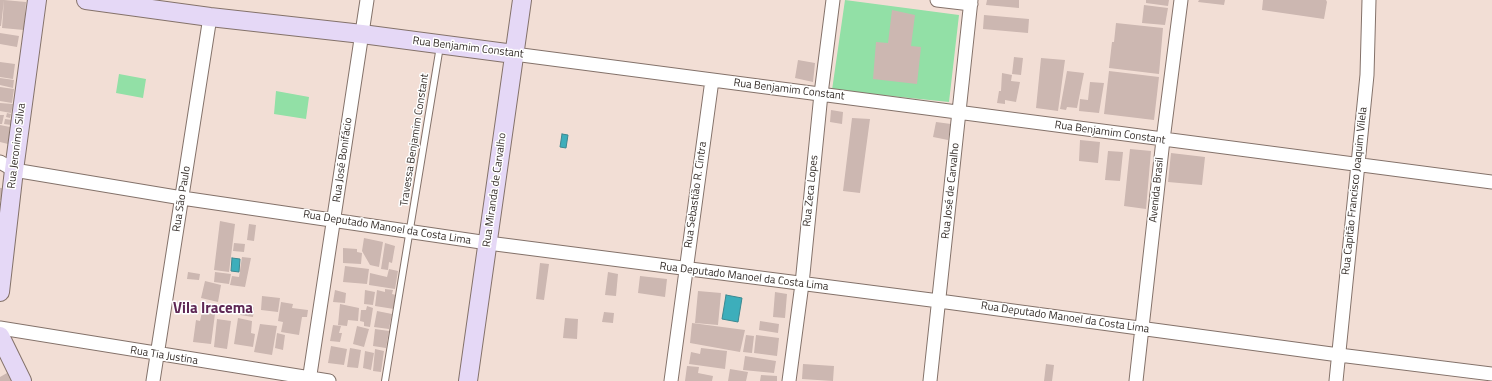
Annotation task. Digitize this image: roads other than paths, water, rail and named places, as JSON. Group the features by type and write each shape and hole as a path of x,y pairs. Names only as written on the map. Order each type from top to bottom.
{"main road":[{"name":"Rua Jeronimo Silva","path":"0,292 7,166 37,0"},
{"name":"Rua Benjamim Constant","path":"86,0 210,17 362,34 514,54"},
{"name":"Rua Miranda de Carvalho","path":"468,381 522,0"},
{"path":"0,336 22,381"}],"street":[{"name":"Rua José Bonifácio","path":"309,380 367,0"},
{"name":"Rua Zeca Lopes","path":"789,381 802,284 821,94 833,0"},
{"path":"937,0 971,2"},
{"name":"Avenida Brasil","path":"1136,381 1163,140 1181,0"},
{"name":"Rua Capitão Francisco Joaquim Vilela","path":"1336,381 1367,75 1369,0"},
{"name":"Rua José de Carvalho","path":"930,381 971,2"},
{"name":"Rua São Paulo","path":"153,381 210,17"},
{"name":"Rua Benjamim Constant","path":"514,54 1358,166 1492,182"},
{"name":"Rua Sebastião R. Cintra","path":"671,381 712,80"},
{"name":"Rua Deputado Manoel da Costa Lima","path":"7,166 182,198 488,243 1339,356 1492,374"},
{"name":"Rua Tia Justina","path":"0,328 309,380 329,381"}],"lane":[{"name":"Travessa Benjamim Constant","path":"385,381 440,45"}],"water":[{"path":"562,134 568,135 566,148 560,147"},
{"path":"232,258 240,259 239,272 231,271"},
{"path":"726,295 742,298 738,322 722,319"}],"district":[{"name":"Vila Iracema","path":"213,309"}]}
